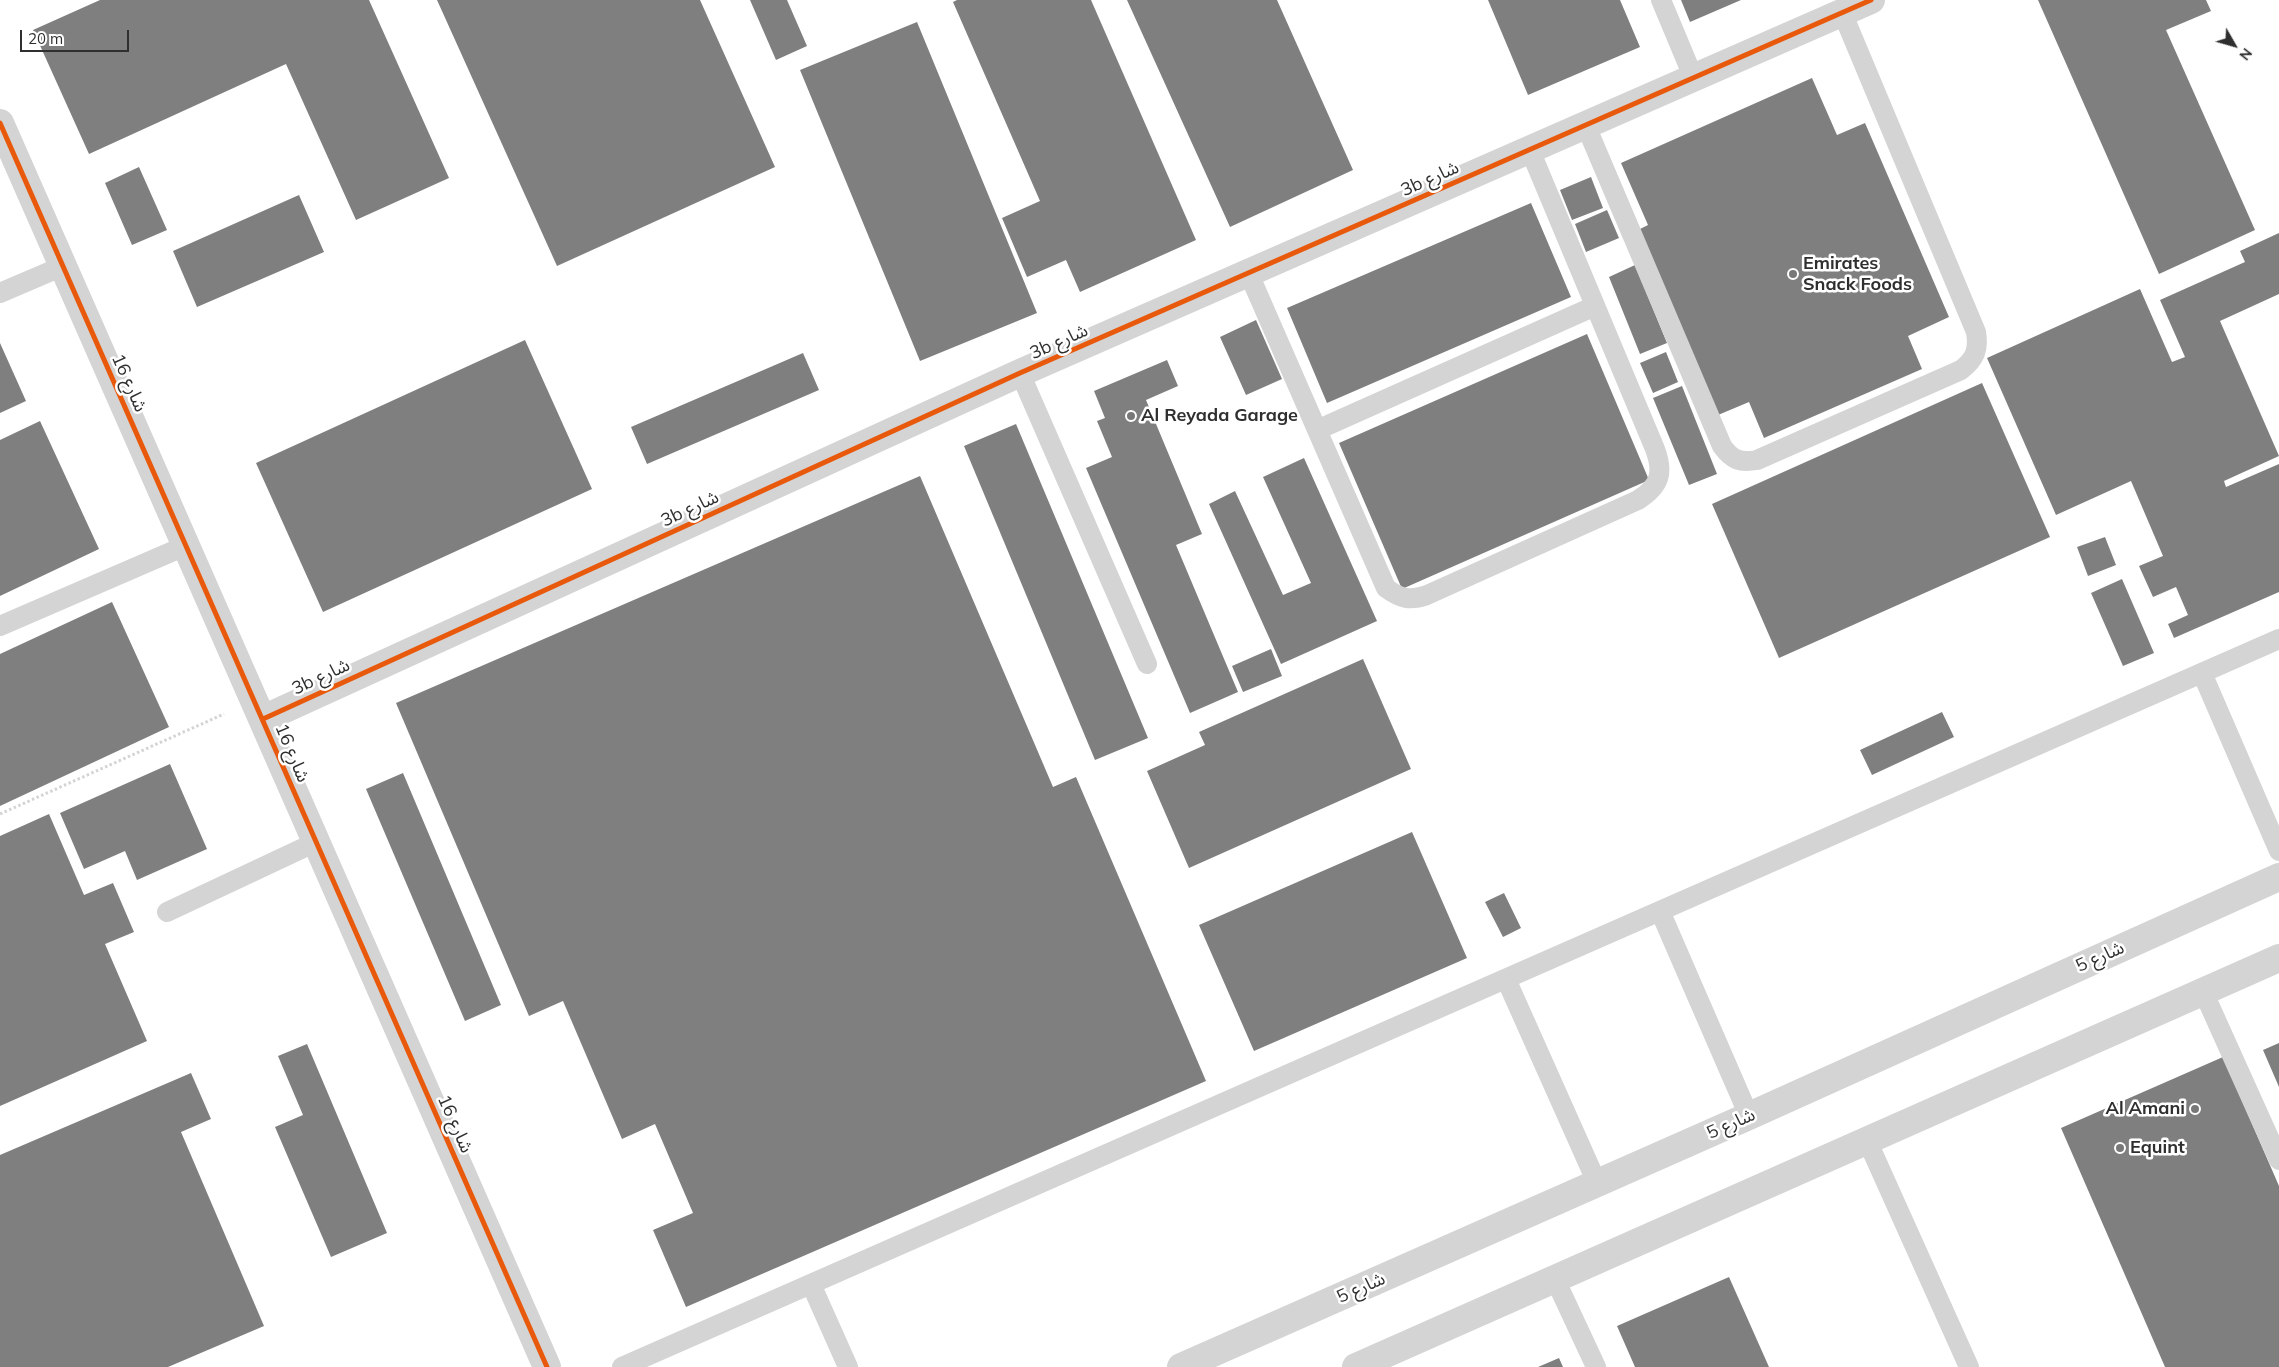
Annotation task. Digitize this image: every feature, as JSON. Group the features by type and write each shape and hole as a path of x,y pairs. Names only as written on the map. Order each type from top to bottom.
{"street":[{"name":"3b شارع","path":"258,710 1871,0"},
{"name":"شارع 16","path":"0,123 547,1367"},
{"name":"شارع 5","path":"1181,1367 1597,1184 2279,877"},
{"path":"1356,1367 2279,958"}],"lane":[{"path":"1661,0 1694,79"},
{"path":"1586,126 1722,446 1730,458 1744,462 1758,460 1961,370 1973,361 1978,346 1976,332 1842,12"},
{"path":"1249,274 1386,588 1398,598 1413,600 1427,596 1638,500 1651,492 1659,478 1661,464 1656,449 1530,150"},
{"path":"0,293 63,266"},
{"path":"1317,430 1595,306"},
{"path":"1020,373 1147,664"},
{"path":"0,626 185,546"},
{"path":"622,1367 2279,639"},
{"path":"2202,674 2279,851"},
{"path":"167,912 316,842"},
{"path":"1660,911 1749,1116"},
{"path":"1506,979 1597,1184"},
{"path":"2203,991 2279,1160"},
{"path":"1867,1140 1968,1367"},
{"path":"1556,1279 1596,1367"},
{"path":"811,1284 848,1367"}],"path":[{"path":"0,814 258,710"}],"building":[{"path":"100,0 369,0 449,178 356,220 286,64 89,154 33,30"},
{"path":"437,0 700,0 775,167 557,266"},
{"path":"750,0 787,0 807,46 776,60"},
{"path":"957,0 1091,0 1196,240 1080,292 1066,260 1027,277 1002,218 1040,201 953,2"},
{"path":"1127,0 1277,0 1353,170 1230,227"},
{"path":"1488,0 1620,0 1640,47 1528,95"},
{"path":"1681,0 1741,0 1690,22"},
{"path":"2038,0 2206,0 2211,11 2166,30 2255,230 2159,274"},
{"path":"917,22 1037,313 920,361 800,70"},
{"name":"Emirates Snack Foods","path":"1812,78 1837,135 1865,123 1949,317 1908,336 1922,369 1764,438 1749,402 1718,415 1638,230 1648,225 1621,163"},
{"path":"139,167 167,230 132,245 105,183"},
{"path":"1591,177 1603,208 1572,220 1560,190"},
{"path":"299,195 324,252 197,307 173,251"},
{"path":"1531,203 1571,297 1327,403 1287,308"},
{"path":"1607,210 1619,238 1586,252 1575,224"},
{"path":"2279,233 2279,294 2220,321 2279,456 2224,481 2226,487 2279,464 2279,592 2174,638 2168,624 2188,615 2176,587 2153,597 2139,566 2163,556 2131,481 2056,515 1987,358 2140,289 2172,362 2185,357 2160,300 2245,262 2240,251"},
{"path":"1635,265 1667,343 1640,354 1609,277"},
{"path":"1256,320 1282,379 1246,395 1220,337"},
{"path":"1587,334 1649,480 1402,589 1339,443"},
{"path":"525,340 592,489 323,612 256,463"},
{"path":"0,343 26,401 0,413"},
{"path":"1666,352 1678,382 1653,393 1640,363"},
{"path":"803,353 819,390 647,464 631,427"},
{"path":"1167,360 1178,386 1146,400 1202,534 1176,545 1238,692 1190,713 1086,468 1112,457 1097,421 1105,418 1094,391"},
{"path":"1982,383 2050,537 1779,658 1712,504"},
{"path":"1682,386 1717,474 1689,485 1653,398"},
{"path":"40,421 99,549 0,596 0,440"},
{"path":"1016,424 1148,738 1095,760 964,446"},
{"path":"1304,458 1377,621 1281,664 1209,504 1235,491 1283,595 1311,583 1263,477"},
{"path":"920,476 1053,787 1076,777 1206,1081 686,1307 653,1230 693,1213 655,1124 622,1139 563,1001 529,1016 396,703"},
{"path":"2105,537 2116,565 2088,576 2077,547"},
{"path":"2122,579 2154,653 2123,666 2091,593"},
{"path":"112,602 169,727 0,806 0,654"},
{"path":"1271,649 1282,676 1243,692 1232,666"},
{"path":"1363,659 1411,769 1189,868 1147,771 1205,745 1199,732"},
{"path":"1942,712 1954,737 1872,775 1860,750"},
{"path":"170,764 207,849 137,880 125,851 84,869 60,813"},
{"path":"403,773 501,1005 465,1021 366,789"},
{"path":"49,814 84,895 113,883 134,932 105,944 147,1041 0,1106 0,836"},
{"path":"1412,832 1467,958 1254,1051 1199,925"},
{"path":"1504,893 1521,928 1503,937 1485,902"},
{"path":"2279,1043 2279,1087 2263,1050"},
{"path":"307,1044 387,1233 331,1257 275,1127 303,1115 278,1056"},
{"path":"2223,1057 2279,1186 2279,1367 2165,1367 2061,1128"},
{"path":"191,1073 211,1119 181,1132 264,1326 168,1367 0,1367 0,1155"},
{"path":"1729,1277 1769,1367 1635,1367 1617,1326"},
{"path":"1559,1358 1563,1367 1538,1367"}],"cycle path":[{"path":"263,719 1020,373 1871,0"},
{"path":"0,123 547,1367"}],"place":[{"name":"Emirates Snack Foods","path":"1793,274"},
{"name":"Al Reyada Garage","path":"1131,416"},
{"name":"Al Amani","path":"2195,1109"},
{"name":"Equint","path":"2120,1148"}]}
